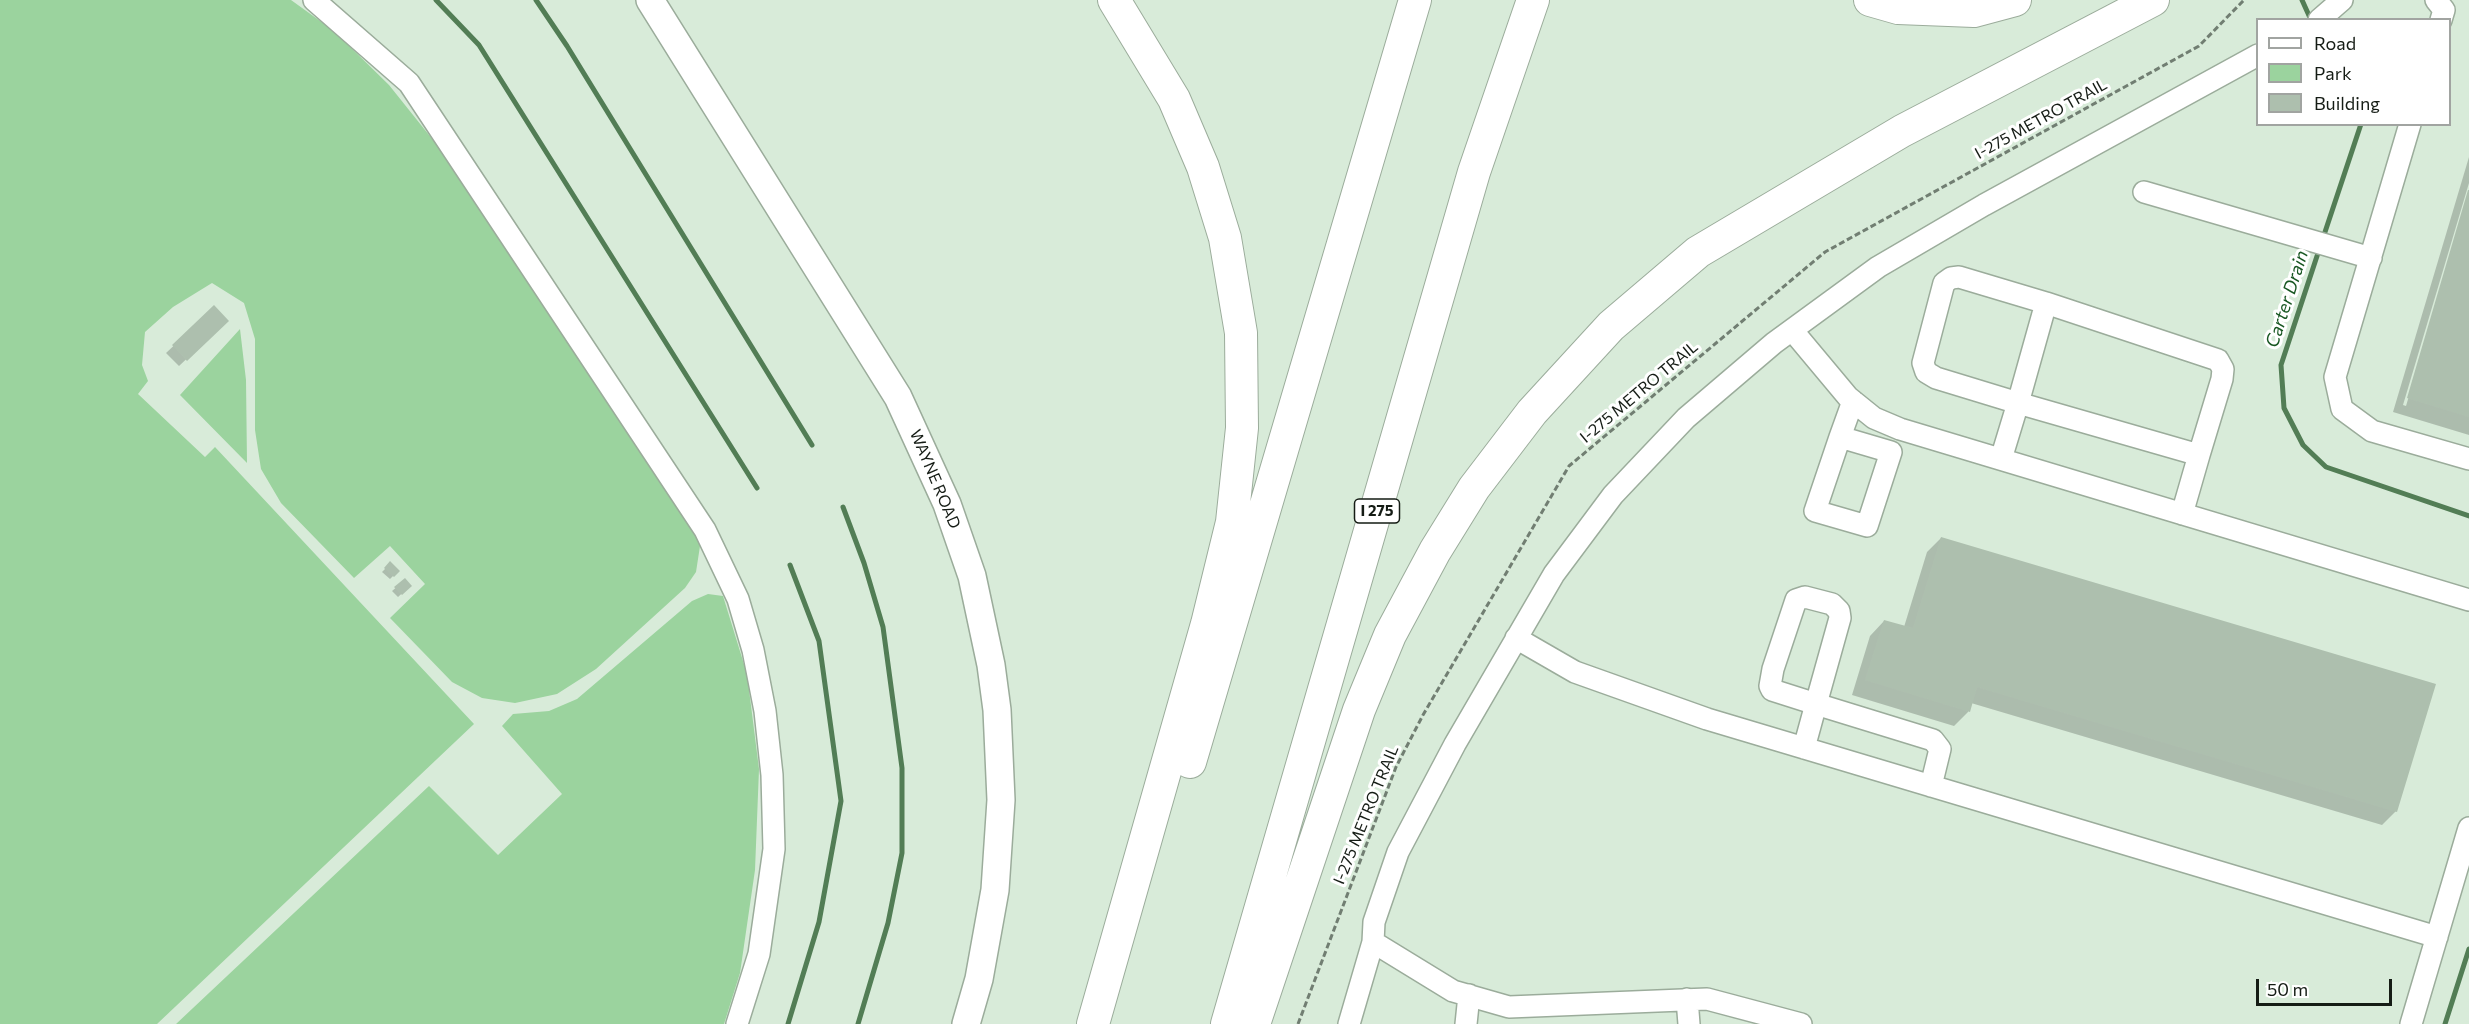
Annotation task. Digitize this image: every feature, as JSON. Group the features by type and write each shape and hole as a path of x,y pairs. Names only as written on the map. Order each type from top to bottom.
{"highway":[{"path":"1093,1024 1207,624 1232,522 1242,428 1240,333 1225,238 1206,177 1174,99 1114,0"},
{"path":"1113,1024 1415,0"},
{"name":"I 275","path":"1227,1024 1474,172 1533,0"},
{"path":"1870,0 1898,8 1974,11 2015,0"},
{"path":"1254,1024 1359,710 1390,635 1435,551 1474,488 1532,412 1611,326 1698,252 1902,131 2153,0"}],"main road":[{"name":"WAYNE ROAD","path":"650,0 898,397 948,504 972,576 983,622 997,710 1001,800 995,890 979,979 966,1024"}],"lane":[{"path":"314,0 409,83 705,530 738,599 753,650 765,711 772,775 774,849 759,954 737,1024"},
{"path":"2321,18 2342,0"},
{"path":"2436,0 2444,10 2442,18"},
{"path":"1349,1024 1373,942 1374,922 1398,852 1455,744 1554,574 1613,495 1686,418 1792,330 1888,261 2256,56"},
{"path":"2409,126 2335,377 2342,409 2372,431 2469,459"},
{"path":"2144,192 2371,258"},
{"path":"2182,514 2222,378 2223,369 2218,360 1959,277 1944,283 1923,363 1926,372 1936,378 2018,403 2199,455"},
{"path":"2001,459 2046,303"},
{"path":"1792,330 1853,401 1874,418 1900,429 2469,600"},
{"path":"1840,437 1853,401"},
{"path":"1804,748 1816,704 1840,618 1839,611 1832,604 1804,597 1796,600 1773,669 1770,686 1772,690 1816,704 1933,740 1940,749 1931,786"},
{"path":"1516,638 1575,672 1707,719 2437,937"},
{"path":"2411,1024 2469,828"},
{"path":"1373,942 1453,991 1509,1007 1707,999 1801,1024"},
{"path":"1466,1024 1469,995"},
{"path":"1687,999 1689,1024"}],"path":[{"name":"I-275 METRO TRAIL","path":"1298,1024 1396,766 1423,715 1569,466 1825,252 2199,46 2244,0"}],"green space":[{"path":"0,0 291,0 334,31 389,85 449,160 689,520 700,546 696,572 685,588 596,669 557,694 515,703 482,698 452,682 390,618 425,584 390,546 354,578 281,503 261,469 255,430 255,339 244,303 212,283 173,307 145,332 142,365 148,381 138,394 205,457 215,447 474,724 157,1024 0,1024"},
{"path":"240,329 246,380 247,463 180,395"},
{"path":"708,594 723,596 747,674 759,769 755,870 740,973 724,1024 176,1024 429,786 498,855 562,794 502,726 513,714 549,711 577,699 692,601"}],"building":[{"path":"2469,190 2469,417 2407,398"},
{"path":"214,305 229,321 187,361 172,345"},
{"path":"1941,537 2436,684 2397,812 1977,687 1970,712 1865,680 1884,620 1913,628"},
{"path":"390,561 400,571 394,577 384,568"},
{"path":"405,578 412,586 402,595 394,587"}],"waterway":[{"path":"436,0 479,45 757,488"},
{"path":"536,0 567,46 812,445"},
{"name":"Carter Drain","path":"2302,0 2310,18"},
{"name":"Carter Drain","path":"2323,238 2360,126"},
{"name":"Carter Drain","path":"2320,247 2281,365 2284,408 2303,445 2326,467 2469,516"},
{"path":"843,507 864,563 883,627 902,768 902,853 888,923 858,1024"},
{"path":"788,1024 819,922 841,801 819,641 790,565"},
{"name":"Carter Drain","path":"2445,1024 2469,949"}]}
